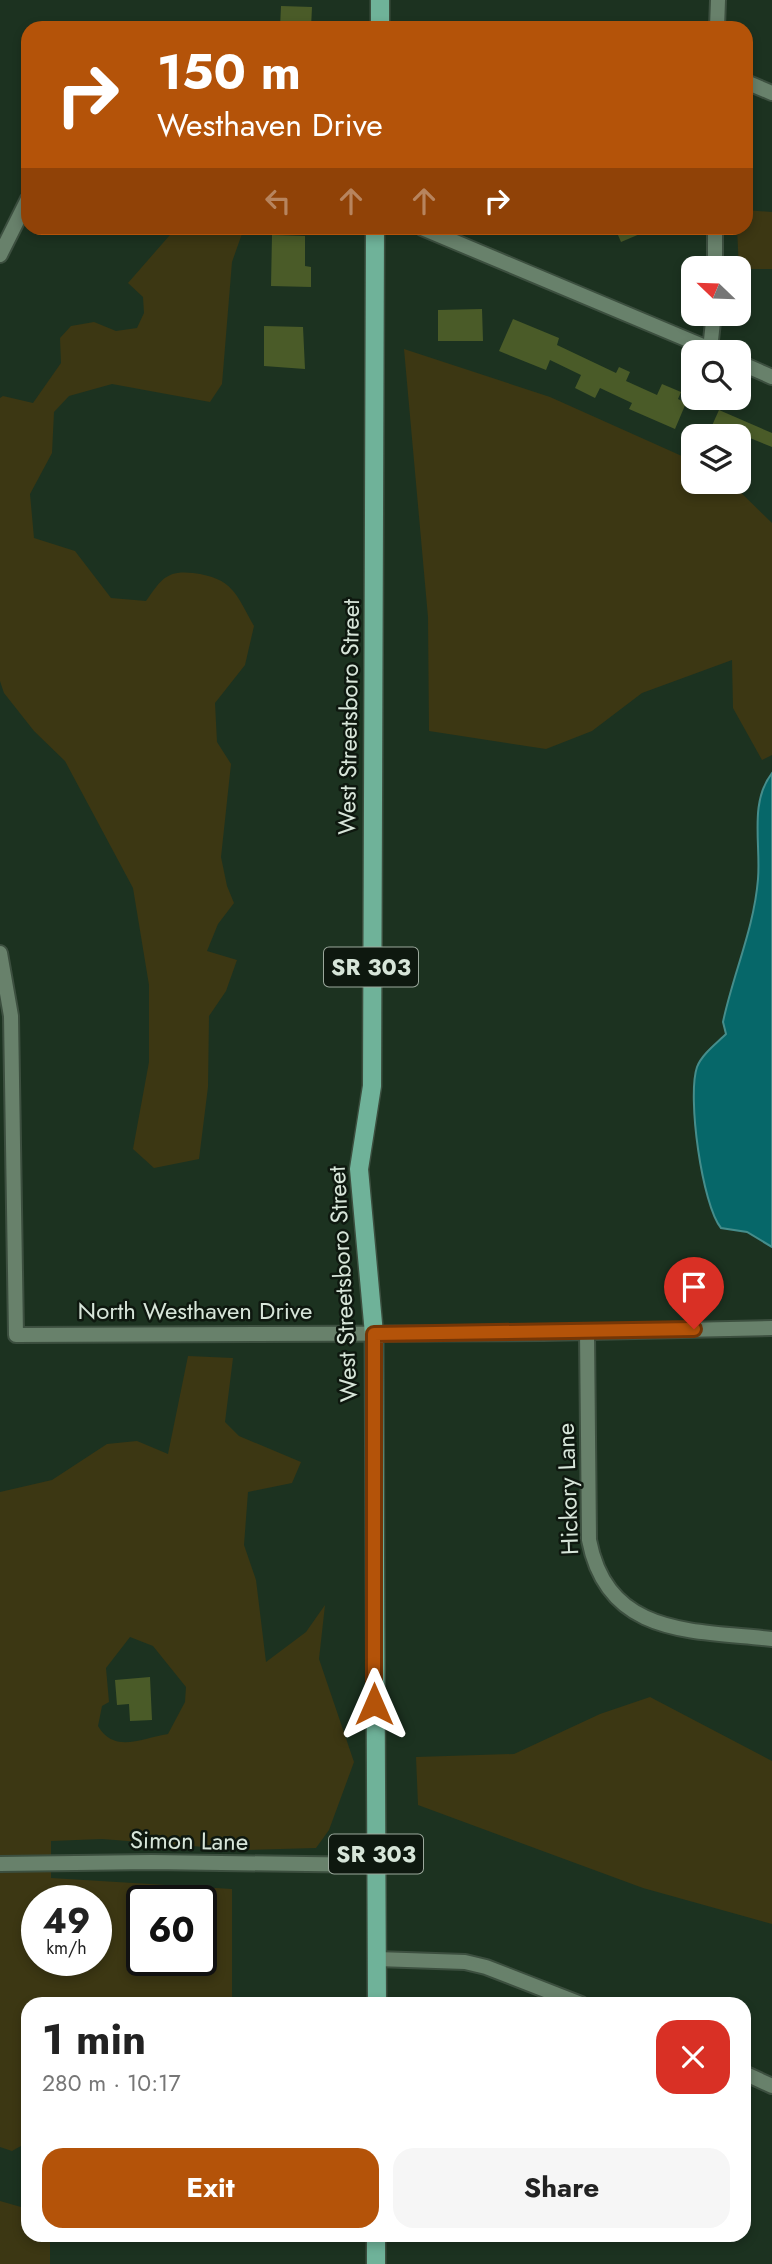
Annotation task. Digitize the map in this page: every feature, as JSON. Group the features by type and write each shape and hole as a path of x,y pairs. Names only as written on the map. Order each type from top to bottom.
{"main road":[{"path":"380,0 380,21"},
{"name":"West Streetsboro Street","path":"376,235 372,1086 359,1169 374,1334 377,1997"},
{"path":"376,2242 376,2264"}],"street":[{"path":"717,21 718,0"},
{"path":"753,85 772,93"},
{"path":"0,255 21,213"},
{"path":"439,235 689,340"},
{"path":"715,235 715,256"},
{"path":"751,368 772,377"},
{"name":"North Westhaven Drive","path":"0,953 11,1016 16,1335 374,1334 772,1328"},
{"name":"Hickory Lane","path":"587,1332 589,1540 593,1565 603,1584 620,1604 640,1617 664,1625 772,1639"},
{"name":"Simon Lane","path":"0,1864 151,1862 377,1866"},
{"path":"377,1959 466,1962 486,1966 564,1997"},
{"path":"751,2076 772,2086"}],"shaded area":[{"path":"753,211 772,212 772,269 751,269 751,256 738,256 737,235 753,235"},
{"path":"170,235 242,235 232,262 222,384 210,402 112,384 69,396 54,412 52,453 30,494 34,538 75,551 111,598 146,601 160,582 170,575 184,572 206,575 232,589 254,626 245,665 215,703 217,742 231,764 221,857 227,886 234,903 218,924 207,951 237,960 226,991 209,1016 208,1087 199,1159 154,1168 133,1149 149,1062 149,985 133,888 65,761 34,731 4,693 0,681 0,398 3,396 33,403 61,363 60,338 71,326 94,322 116,331 137,328 144,313 143,297 128,283"},
{"path":"404,349 550,397 681,456 681,494 742,494 772,523 772,755 762,760 733,708 732,660 642,693 592,731 546,749 429,731 428,617"},
{"path":"188,1356 233,1358 225,1422 239,1436 301,1462 292,1483 248,1492 244,1545 256,1580 266,1662 306,1632 325,1605 319,1659 354,1762 329,1830 316,1848 243,1850 102,1839 51,1841 51,1878 166,1885 126,1885 126,1976 217,1976 217,1888 232,1889 232,1997 21,1997 21,2146 12,2151 0,2147 0,1492 52,1480 107,1444 137,1441 168,1454","holes":["130,1637 153,1646 186,1687 185,1702 168,1734 139,1741 120,1742 105,1735 98,1726 102,1706 109,1702 106,1668"]},
{"path":"650,1697 772,1761 772,1924 643,1888 418,1805 416,1757 514,1754 600,1714"},
{"path":"0,2201 21,2207 21,2242 50,2242 50,2264 0,2264"}],"water":[{"path":"772,773 772,1247 747,1232 721,1228 714,1216 698,1150 694,1081 699,1062 726,1034 723,1022 756,898 759,866 758,810 765,784"}],"building":[{"path":"281,6 312,7 311,21 280,21"},
{"path":"272,235 305,236 305,266 311,267 311,287 271,286"},
{"path":"618,235 638,235 621,242"},
{"path":"482,309 483,341 438,341 438,310"},
{"path":"513,319 559,338 557,345 616,373 619,367 630,372 626,381 657,395 662,384 681,392 678,399 681,400 683,410 675,429 629,409 632,403 600,388 595,398 575,388 581,375 550,360 546,370 499,351"},
{"path":"264,326 303,327 305,369 264,366"},
{"path":"719,410 772,433 772,447 751,438 751,424 713,424"},
{"path":"150,1677 152,1720 130,1721 129,1704 117,1705 115,1680"}],"route":[{"path":"374,1704 374,1334 694,1329"}]}
